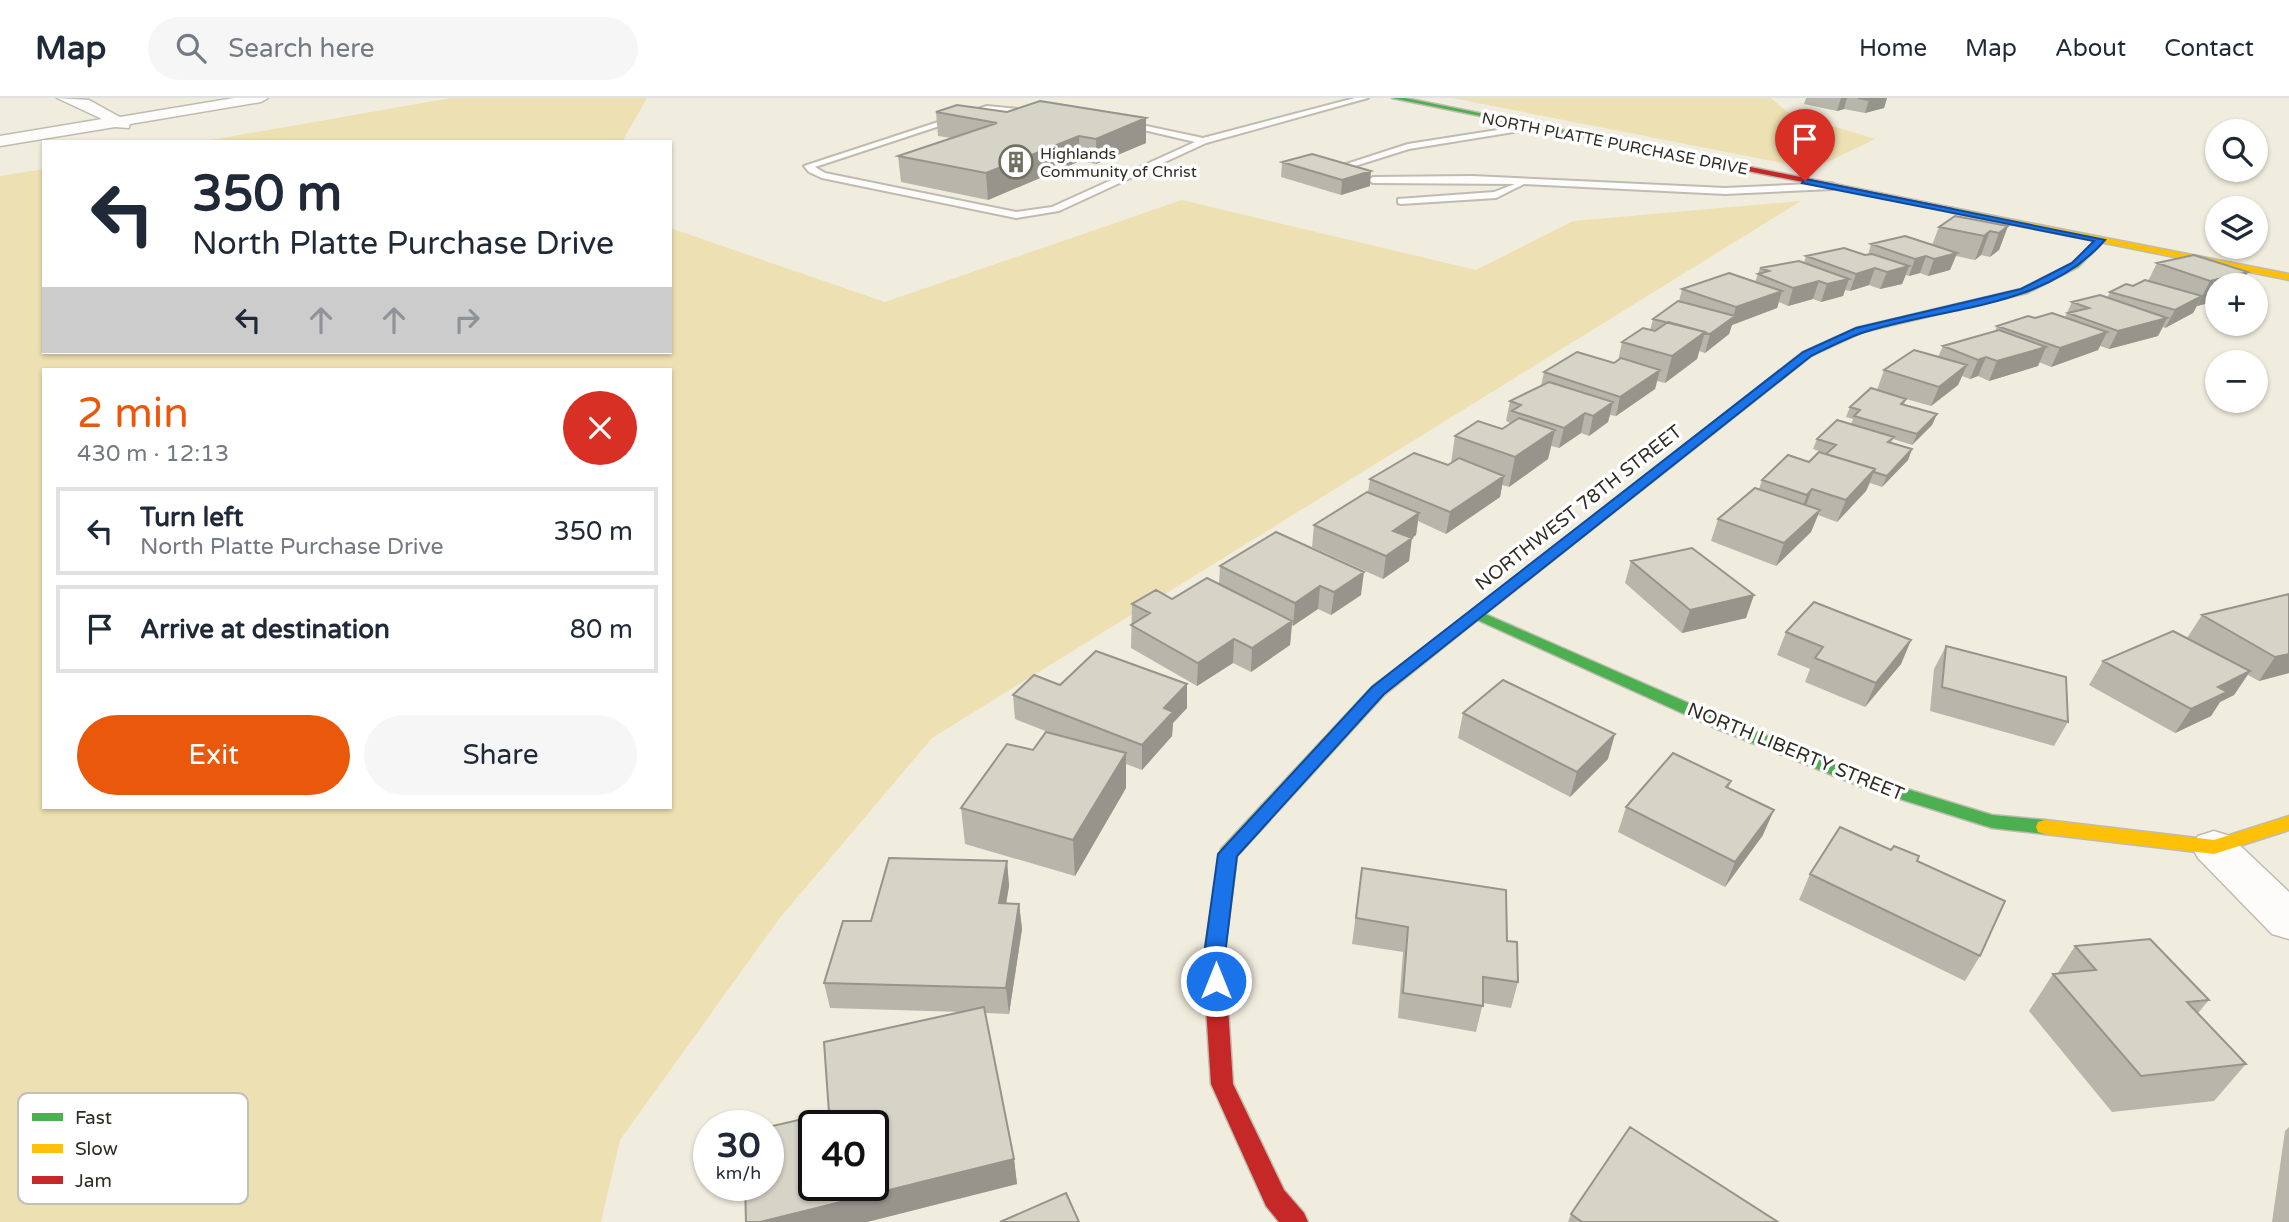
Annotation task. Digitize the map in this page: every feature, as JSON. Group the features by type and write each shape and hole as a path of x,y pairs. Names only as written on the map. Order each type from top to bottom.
{"street":[{"path":"64,98 84,103 139,135"},
{"path":"0,141 261,98"},
{"name":"NORTH PLATTE PURCHASE DRIVE","path":"1395,98 2289,277"},
{"name":"NORTHWEST 78TH STREET","path":"1295,1222 1275,1198 1222,1084 1214,955 1228,854 1378,691 1807,354 1860,330 2024,291 2075,265 2100,240"},
{"name":"NORTH LIBERTY STREET","path":"1476,614 1721,723 1868,783 1992,821 2214,847 2289,823"},
{"path":"2214,847 2289,921"}],"lane":[{"path":"1055,115 987,108 809,166 822,175 1016,215 1055,209 1203,141 1364,98"},
{"path":"1106,120 1131,123 1203,141"},
{"path":"1339,168 1408,147 1535,126"},
{"path":"1373,180 1521,181 1726,191 1832,186"},
{"path":"1401,201 1496,195 1520,186 1521,181"}],"shaded area":[{"path":"451,98 647,98 623,140 210,140"},
{"path":"1452,98 1771,98 1787,112 1875,139 1813,169"},
{"path":"42,169 42,354 672,354 672,229 885,302 1182,200 1476,270 1573,221 1801,201 932,738 779,919 620,1140 601,1222 0,1222 0,176"}],"building":[{"path":"1040,101 1146,118 1096,139 1079,136 986,173 898,156 997,123 936,112 957,105 1007,112"},
{"path":"1312,154 1371,171 1342,180 1282,162"},
{"path":"1955,216 2008,226 1999,233 1990,231 1984,236 1939,227"},
{"path":"1905,236 1957,253 1934,259 1926,256 1915,259 1871,244"},
{"path":"1844,248 1909,266 1887,272 1875,268 1856,274 1806,256"},
{"path":"2194,255 2248,272 2205,273 2205,279 2157,263"},
{"path":"1799,261 1849,279 1827,284 1819,281 1793,288 1758,274 1769,271 1760,268"},
{"path":"1729,273 1782,291 1736,307 1682,289"},
{"path":"2145,280 2202,296 2175,310 2110,292 2126,284 2133,286"},
{"path":"2100,295 2167,318 2118,331 2068,313 2089,308 2072,302"},
{"path":"1678,301 1735,316 1710,334 1653,319"},
{"path":"2052,313 2107,332 2060,348 1997,326 2028,316 2035,318"},
{"path":"1668,322 1705,332 1672,356 1622,342 1643,328 1655,331"},
{"path":"1999,330 2046,347 1997,361 1986,357 1978,360 1943,346"},
{"path":"1914,350 1967,365 1939,387 1884,370"},
{"path":"1577,352 1614,363 1621,358 1660,370 1620,397 1544,372"},
{"path":"1549,382 1613,402 1593,416 1585,413 1564,428 1512,411 1521,405 1510,401"},
{"path":"1871,388 1906,399 1901,404 1937,414 1917,434 1854,416 1860,410 1850,407"},
{"path":"1519,418 1555,430 1515,457 1455,436 1478,421 1502,429"},
{"path":"1837,420 1894,437 1888,442 1912,449 1887,476 1874,472 1875,469 1826,454 1836,445 1817,439"},
{"path":"1819,452 1875,469 1846,500 1812,489 1807,495 1762,480 1788,455 1809,462"},
{"path":"1414,453 1448,465 1459,458 1504,476 1450,512 1370,479"},
{"path":"1755,488 1820,510 1784,543 1718,519"},
{"path":"1367,492 1419,513 1393,531 1412,538 1386,556 1314,525"},
{"path":"1276,532 1364,572 1334,592 1320,586 1295,603 1220,566"},
{"path":"1692,548 1754,595 1690,610 1631,561"},
{"path":"1207,578 1292,621 1252,648 1234,639 1198,663 1131,625 1150,613 1132,604 1156,590 1172,599"},
{"path":"2289,594 2289,654 2275,657 2202,615"},
{"path":"1814,602 1911,640 1876,683 1815,658 1823,647 1786,632"},
{"path":"2173,631 2250,671 2218,687 2227,692 2191,709 2103,661"},
{"path":"1946,646 2066,677 2068,722 1942,687"},
{"path":"1096,651 1187,684 1164,708 1173,712 1142,745 1013,695 1034,675 1060,685"},
{"path":"1503,680 1615,734 1577,772 1463,713"},
{"path":"1046,732 1126,753 1073,840 961,808 1007,744 1033,750"},
{"path":"1673,753 1731,781 1726,787 1774,810 1735,862 1626,807"},
{"path":"1840,827 1891,850 1894,846 1919,856 1917,861 2005,901 1980,956 1810,874"},
{"path":"889,858 1007,861 999,903 1019,904 1006,988 824,983 843,921 871,921"},
{"path":"1362,868 1506,890 1507,941 1517,942 1518,982 1483,977 1483,1006 1403,993 1408,927 1356,918"},
{"path":"2150,939 2209,1000 2187,1002 2246,1064 2141,1076 2053,974 2096,970 2075,946"},
{"path":"984,1007 1014,1159 889,1190 889,1110 829,1110 824,1042"},
{"path":"798,1120 798,1201 845,1201 760,1222 746,1222 745,1201 784,1201 784,1123"},
{"path":"1630,1127 1778,1222 1582,1222 1571,1214"},
{"path":"1066,1193 1079,1222 1000,1222"}],"traffic: fast":[{"path":"1395,98 1721,163"},
{"path":"1668,463 1807,354 1860,330 2024,291 2075,265 2100,240"},
{"path":"1476,614 1721,724 1868,783 1992,821 2045,827"},
{"path":"1216,992 1214,955 1228,854 1378,691 1466,622"}],"traffic: slow":[{"path":"1953,210 2289,277"},
{"path":"2045,827 2214,847 2289,823"}],"traffic: jam":[{"path":"1721,163 1953,210"},
{"path":"1466,622 1668,463"},
{"path":"1216,992 1222,1084 1275,1198 1295,1222"}],"place":[{"name":"Highlands Community of Christ","path":"1016,162"}],"route":[{"path":"1216,981 1214,955 1228,854 1378,691 1807,354 1860,330 2024,291 2075,265 2100,240 1805,181"}]}
